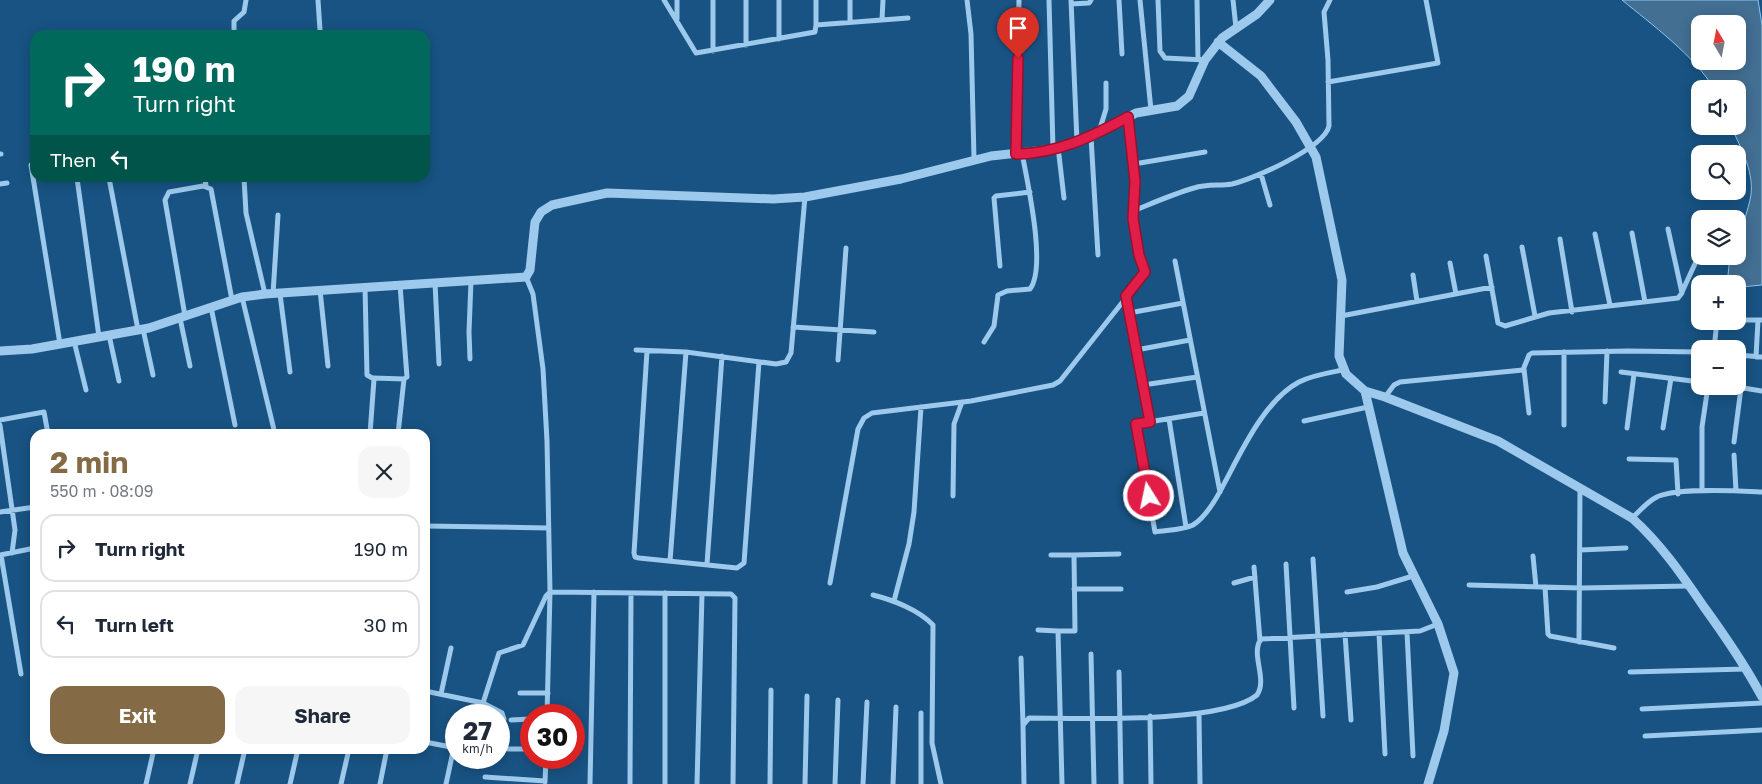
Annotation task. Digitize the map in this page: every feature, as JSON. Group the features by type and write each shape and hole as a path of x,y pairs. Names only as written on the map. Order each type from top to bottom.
{"street":[{"path":"234,30 234,21 244,12 246,0"},
{"path":"318,0 320,30"},
{"path":"664,0 696,54 815,32 816,0"},
{"path":"676,21 677,0"},
{"path":"713,0 713,51"},
{"path":"746,0 746,45"},
{"path":"779,0 779,39"},
{"path":"850,0 850,22"},
{"path":"882,20 883,0"},
{"path":"967,0 971,34 974,159"},
{"path":"984,342 994,326 998,295 1003,291 1030,289 1033,285 1035,268 1035,224 1030,192 1019,154 1019,0"},
{"path":"1049,0 1056,148 1064,198"},
{"path":"1077,142 1071,2 1090,3 1091,0"},
{"path":"1119,0 1122,54"},
{"path":"1140,0 1151,110"},
{"path":"1158,0 1160,51 1162,55 1165,58 1202,60"},
{"path":"1197,0 1202,60"},
{"path":"1233,0 1236,28"},
{"path":"526,278 530,270 535,222 541,212 552,205 608,193 773,199 805,197 901,179 974,159 1056,148 1095,135 1128,117 1151,110 1177,106 1186,100 1202,60 1218,42 1258,14 1270,0"},
{"path":"1133,211 1195,187 1231,184 1261,174 1311,146 1328,129 1328,82 1324,12 1330,0"},
{"path":"1328,82 1438,63 1426,0"},
{"path":"816,25 908,18"},
{"path":"1218,42 1261,76 1296,122 1311,146 1320,170 1340,264 1342,280 1339,356 1343,370 1365,391 1485,434 1632,518 1650,535 1689,586 1761,692"},
{"path":"1098,256 1095,135 1106,109 1106,83"},
{"path":"830,583 860,423 872,413 962,402 1046,388 1060,381 1145,272 1139,255 1133,211 1134,164 1128,117"},
{"path":"1134,164 1205,152"},
{"path":"1261,174 1270,205"},
{"path":"34,182 60,344"},
{"path":"78,182 99,336"},
{"path":"110,182 152,375"},
{"path":"205,182 212,193 232,300"},
{"path":"244,182 246,213 272,294 290,372"},
{"path":"0,184 7,183"},
{"path":"190,366 165,197 169,192 206,186"},
{"path":"1000,266 994,198 996,196 1030,192"},
{"path":"636,350 686,352 782,364 786,362 791,353 805,197"},
{"path":"272,294 278,215"},
{"path":"1668,229 1682,293"},
{"path":"1632,233 1644,302"},
{"path":"1595,234 1610,305"},
{"path":"1560,239 1572,312"},
{"path":"1522,247 1535,316"},
{"path":"838,360 846,248"},
{"path":"1486,256 1498,323 1501,326 1535,316 1610,305 1674,299 1682,293 1695,265"},
{"path":"1175,261 1220,492"},
{"path":"1450,263 1456,294"},
{"path":"1413,274 1417,302"},
{"path":"0,351 60,344 141,329 242,297 366,286 526,278"},
{"path":"526,278 533,294 543,369 550,592 548,704"},
{"path":"470,359 471,281"},
{"path":"435,283 439,364"},
{"path":"399,429 404,379 407,375 400,285"},
{"path":"366,286 367,375 373,378 404,379"},
{"path":"1341,316 1492,287"},
{"path":"320,290 328,366"},
{"path":"1126,296 1150,422"},
{"path":"242,297 273,429"},
{"path":"1129,313 1183,303"},
{"path":"211,307 235,425"},
{"path":"1746,320 1760,320 1759,357 1746,356"},
{"path":"794,326 874,332"},
{"path":"109,335 118,382"},
{"path":"1136,350 1190,340"},
{"path":"74,341 86,390"},
{"path":"647,351 635,557 737,568 743,565 745,560 759,362"},
{"path":"1605,402 1607,351"},
{"path":"670,561 686,352"},
{"path":"1564,352 1564,425"},
{"path":"1530,413 1524,369 1531,353 1691,352"},
{"path":"707,564 722,356"},
{"path":"1385,397 1394,385 1400,382 1524,369"},
{"path":"1204,413 1136,424 1155,532 1186,527 1199,519 1220,492 1246,443 1280,396 1291,387 1315,376 1343,370"},
{"path":"1621,372 1691,381"},
{"path":"1626,428 1634,374"},
{"path":"1143,385 1197,376"},
{"path":"370,429 373,378"},
{"path":"1663,428 1671,378"},
{"path":"1746,389 1762,391"},
{"path":"1365,391 1396,532 1413,576 1438,624 1453,668 1454,678 1444,731 1428,784"},
{"path":"1702,491 1702,426 1707,395"},
{"path":"1734,442 1741,395"},
{"path":"953,496 954,424 962,402"},
{"path":"1304,421 1368,406"},
{"path":"894,601 909,544 914,512 921,407"},
{"path":"0,420 44,412 47,429"},
{"path":"1169,419 1186,527"},
{"path":"0,425 15,530 12,553"},
{"path":"1734,455 1736,491"},
{"path":"1630,459 1676,460 1678,494"},
{"path":"1579,642 1581,588 1580,488"},
{"path":"1632,518 1655,498 1702,491 1762,492"},
{"path":"0,512 30,508"},
{"path":"430,526 549,528"},
{"path":"1580,550 1626,548"},
{"path":"21,674 1,555 30,549"},
{"path":"1051,555 1119,554"},
{"path":"1038,630 1075,631 1074,555"},
{"path":"1533,556 1536,587"},
{"path":"1313,559 1324,716"},
{"path":"1286,564 1294,708"},
{"path":"1023,725 1029,718 1093,718 1199,714 1228,707 1257,695 1261,685 1258,646 1260,641 1254,567"},
{"path":"1348,592 1377,587 1413,576"},
{"path":"1234,583 1255,577"},
{"path":"1469,585 1545,588 1689,586"},
{"path":"1545,588 1548,634 1614,648"},
{"path":"1074,589 1121,589"},
{"path":"430,692 483,703 499,653 523,645 546,596 550,592 731,594 735,598 733,784"},
{"path":"590,784 594,592"},
{"path":"630,784 631,593"},
{"path":"665,593 665,784"},
{"path":"697,784 702,594"},
{"path":"874,595 894,601 928,619 933,625 932,743 941,784"},
{"path":"1260,641 1264,639 1319,635 1420,631 1438,624"},
{"path":"1058,630 1062,784"},
{"path":"1407,632 1413,756"},
{"path":"1380,633 1385,754"},
{"path":"1345,634 1351,720"},
{"path":"441,694 451,648"},
{"path":"1091,654 1094,784"},
{"path":"1021,658 1024,784"},
{"path":"1630,672 1746,669"},
{"path":"1119,672 1121,784"},
{"path":"770,784 771,690"},
{"path":"520,693 548,693"},
{"path":"805,784 807,696"},
{"path":"835,784 838,700"},
{"path":"863,784 867,702"},
{"path":"1642,709 1762,703"},
{"path":"893,784 896,707"},
{"path":"921,713 921,784"},
{"path":"1199,714 1200,784"},
{"path":"1150,716 1151,784"},
{"path":"512,720 520,720"},
{"path":"1645,736 1762,730"},
{"path":"430,743 445,746"},
{"path":"146,784 153,754"},
{"path":"190,784 197,754"},
{"path":"237,784 244,754"},
{"path":"290,784 297,754"},
{"path":"340,784 348,754"},
{"path":"380,784 386,754"},
{"path":"446,784 450,769"},
{"path":"485,777 545,782 546,769"}],"water":[{"path":"1622,0 1758,0 1762,25 1762,285 1746,287 1746,275 1728,275 1729,265 1746,265 1746,214 1750,200 1751,181 1746,162 1746,145 1739,145 1735,135 1746,135 1746,80 1708,80 1700,70 1746,70 1746,15 1691,15 1691,60 1659,30"}],"route":[{"path":"1018,58 1016,154 1053,149 1091,137 1128,117 1135,181 1133,219 1139,255 1145,272 1126,296 1150,422 1136,424 1149,496"}]}
